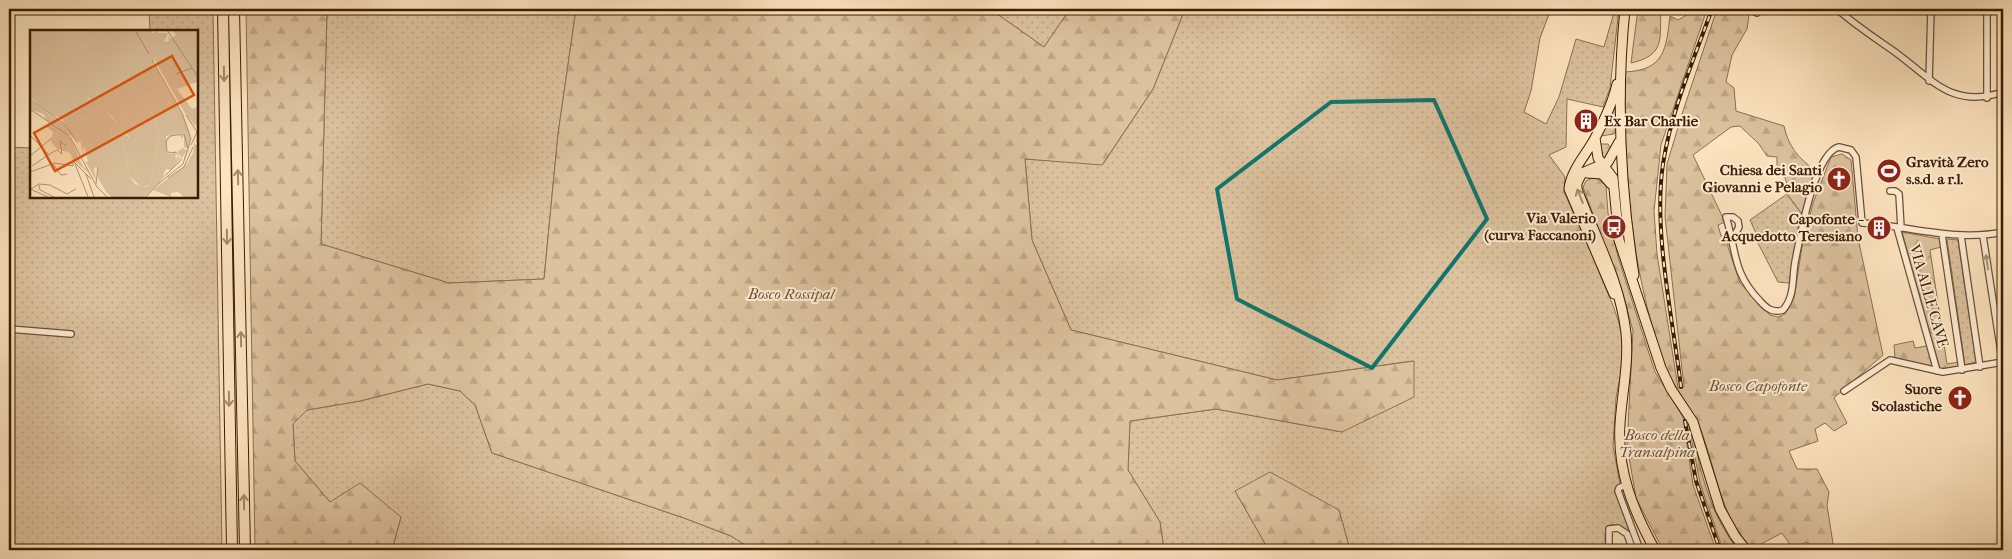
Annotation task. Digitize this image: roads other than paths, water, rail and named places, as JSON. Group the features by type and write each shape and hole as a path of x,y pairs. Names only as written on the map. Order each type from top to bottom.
{"highway":[{"path":"222,9 232,550"},
{"path":"234,9 244,550"}],"main road":[{"path":"1625,9 1620,74 1619,142 1636,288"},
{"path":"1620,74 1611,105 1595,138 1570,180 1570,197 1621,308"},
{"path":"1595,138 1596,151 1613,178 1619,240 1624,261 1636,288 1666,380 1693,422 1720,509 1746,550"},
{"path":"1619,142 1612,158 1603,164 1585,170 1580,176 1577,189 1619,294 1627,349 1620,446 1625,485 1634,510 1655,550"},
{"path":"1578,166 1592,162 1603,164 1616,171 1623,182"},
{"path":"1580,176 1592,172 1606,176 1613,189 1616,207"}],"street":[{"path":"1750,9 1755,12 1760,9"},
{"path":"1837,9 1856,26 1901,57 1929,81 1959,96 1987,98 2003,92"},
{"path":"1929,81 1931,9"},
{"path":"1987,98 1988,9"},
{"name":"VIA ALLE CAVE","path":"1733,238 1736,262 1743,281 1765,307 1777,312 1783,310 1792,295 1802,230 1817,176 1828,153 1839,147 1851,150 1856,157 1862,224 1942,235 1983,236 2003,232"},
{"path":"1890,190 1899,194 1899,228"},
{"name":"VIA ALLE CAVE","path":"1899,228 1937,371"},
{"path":"1942,235 1962,370"},
{"path":"1961,236 1980,367"},
{"path":"1844,391 1890,360 1937,371 1962,370 2003,363 1983,236"},
{"path":"9,329 71,334"},
{"path":"1625,485 1619,488 1618,491 1640,550"},
{"path":"1609,547 1608,529 1618,528 1627,534 1633,550"}],"railway":[{"path":"1681,387 1662,246 1660,218 1663,164 1672,124 1684,85 1712,9"},
{"path":"1685,421 1696,481 1720,550"}],"place":[{"name":"Ex Bar Charlie","path":"1586,121"},
{"name":"Gravità Zero s.s.d. a r.l.","path":"1889,171"},
{"name":"Chiesa dei Santi Giovanni e Pelagio","path":"1839,179"},
{"name":"Via Valerio (curva Faccanoni)","path":"1614,227"},
{"name":"Capofonte - Acquedotto Teresiano","path":"1879,228"},
{"name":"Suore Scolastiche","path":"1960,398"}],"park label":[{"name":"Bosco Rossipal","path":"791,294"},
{"name":"Bosco Capofonte","path":"1758,386"},
{"name":"Bosco della Transalpina","path":"1657,444"}]}
